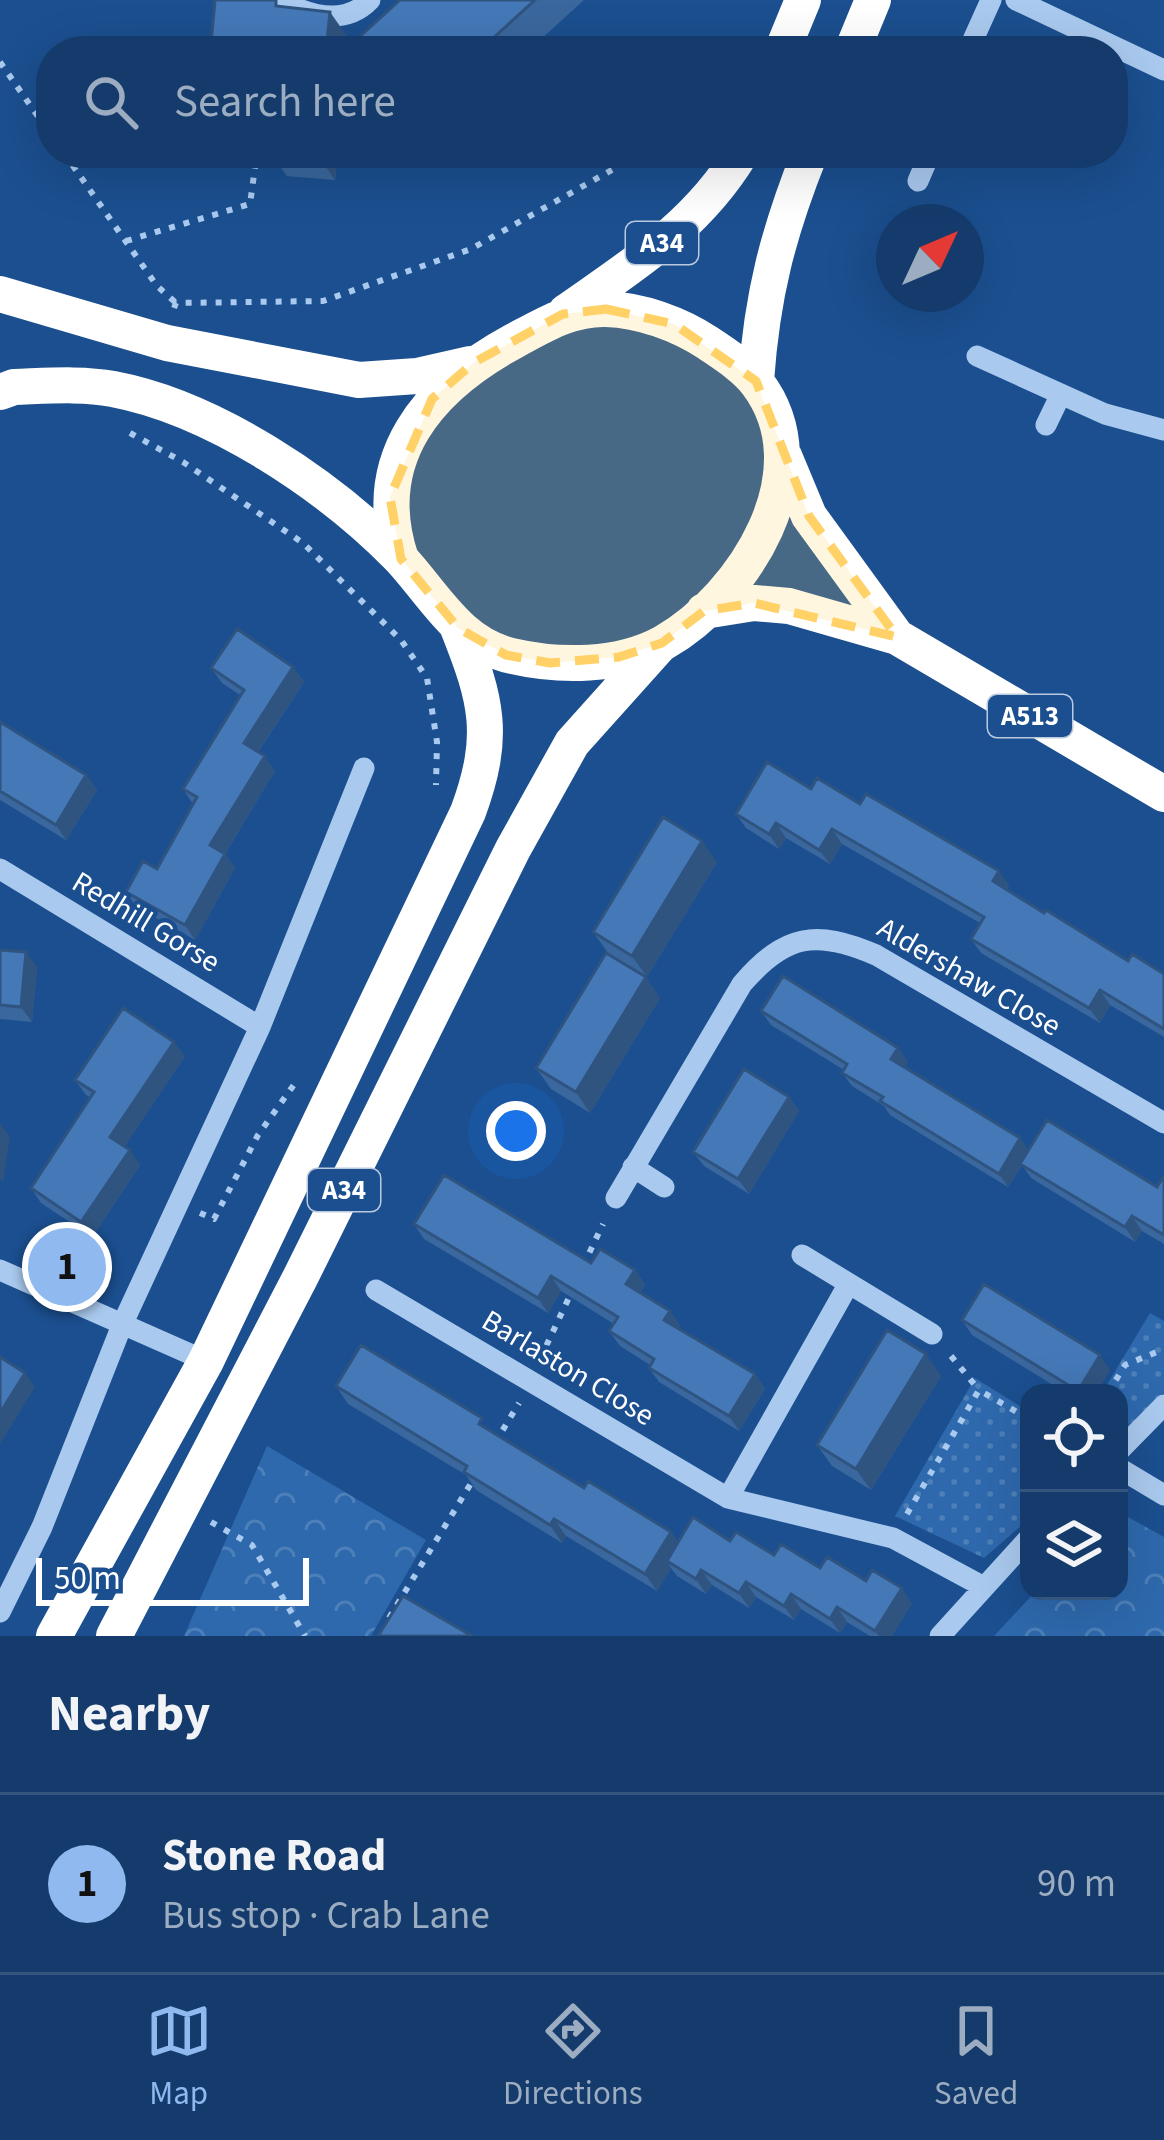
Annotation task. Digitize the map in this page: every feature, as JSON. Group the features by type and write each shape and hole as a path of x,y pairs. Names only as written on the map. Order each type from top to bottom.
{"highway":[{"path":"788,36 802,0"},
{"path":"858,36 873,0"},
{"name":"A34","path":"563,314 690,221 732,168"},
{"path":"756,381 767,279 804,168"},
{"path":"0,294 167,344 359,380 417,376 473,363"},
{"path":"0,392 14,387 112,388 236,433 347,512 400,559 458,628 506,655 550,663 619,657 662,644 733,583 759,548 775,500 779,441 769,404 756,381 722,352 674,323 606,309 563,314 473,363 432,399 410,433 390,496 391,531 400,559"},
{"name":"A513","path":"779,441 809,516 897,637"},
{"name":"A513","path":"704,610 754,603 790,606 897,637 1164,794"},
{"name":"A34","path":"54,1636 206,1361 449,854 484,769 488,737 482,697 458,628"},
{"name":"A34","path":"114,1636 300,1278 524,829 572,743 662,644"}],"street":[{"path":"280,0 302,12 332,16 355,14 370,0"},
{"path":"975,36 992,0"},
{"path":"1016,0 1092,36"},
{"path":"1128,53 1164,70"},
{"path":"918,181 924,168"},
{"path":"977,356 1105,414 1158,428"},
{"path":"1046,425 1060,396"},
{"path":"0,1612 42,1527 122,1324 260,1027 364,768"},
{"name":"Redhill Gorse","path":"0,869 260,1027"},
{"name":"Aldershaw Close","path":"616,1198 742,984 762,961 791,942 819,937 876,955 1164,1123"},
{"path":"633,1167 664,1187"},
{"path":"802,1255 932,1334"},
{"path":"0,1270 206,1361"},
{"path":"728,1498 848,1286"},
{"name":"Barlaston Close","path":"376,1290 728,1498 893,1538 982,1586"},
{"path":"1128,1442 1164,1405"},
{"path":"1128,1473 1164,1495"},
{"path":"940,1636 1020,1547"}],"path":[{"path":"0,62 36,114"},
{"path":"75,168 158,286 176,303 323,301 471,249 615,168"},
{"path":"126,241 250,204 255,168"},
{"path":"172,317 176,303"},
{"path":"113,424 183,462 303,543 400,640 427,679 437,742 436,788"},
{"path":"178,1203 214,1219 258,1135 309,1063"},
{"path":"485,1460 530,1380 616,1198"},
{"path":"932,1334 979,1390 1020,1414"},
{"path":"1113,1384 1125,1365 1164,1349"},
{"path":"893,1538 979,1390"},
{"path":"378,1636 473,1480"},
{"path":"181,1504 252,1545 305,1636"}],"highlighted area":[{"path":"606,309 674,324 756,381 809,516 897,637 754,603 704,611 662,643 619,657 550,663 506,655 458,628 401,559 390,497 432,399 473,363 563,314"}],"green space":[{"path":"1150,1313 1164,1321 1164,1393 1128,1430 1128,1384 1107,1384"},
{"path":"975,1378 1020,1406 1020,1527 984,1558 895,1516"},
{"path":"267,1446 426,1540 371,1636 184,1636"},
{"path":"1128,1517 1164,1537 1164,1636 994,1636 1028,1600 1128,1600"}],"building":[{"path":"215,0 276,0 276,6 330,12 328,36 212,36"},
{"path":"400,0 535,0 495,36 360,36"},
{"path":"237,629 293,667 244,743 265,756 210,845 225,854 185,925 126,892 143,861 157,869 197,797 183,789 244,690 211,668"},
{"path":"0,722 86,775 56,825 0,791"},
{"path":"767,762 811,789 817,778 860,804 866,794 999,871 993,881 1044,913 1128,961 1132,954 1164,974 1164,1029 1100,990 1089,1008 971,939 984,917 832,829 819,850 776,823 769,834 736,814"},
{"path":"663,817 702,841 632,956 593,932"},
{"path":"0,950 26,952 21,1007 0,1005"},
{"path":"606,953 646,977 576,1092 536,1068"},
{"path":"783,976 898,1048 891,1059 1020,1138 999,1174 880,1101 883,1097 842,1073 847,1064 761,1011"},
{"path":"123,1008 174,1042 110,1137 130,1150 81,1222 31,1188 94,1092 75,1080"},
{"path":"744,1069 789,1097 738,1179 693,1152"},
{"path":"1047,1120 1157,1187 1164,1176 1164,1235 1132,1216 1125,1227 1020,1164"},
{"path":"444,1175 591,1263 600,1249 635,1270 626,1284 670,1311 664,1320 755,1374 729,1416 649,1368 654,1359 609,1331 618,1317 551,1276 538,1298 414,1224"},
{"path":"984,1284 1100,1355 1082,1384 1067,1384 962,1320"},
{"path":"887,1330 926,1354 856,1469 817,1445"},
{"path":"361,1345 482,1418 479,1424 584,1488 588,1481 671,1532 645,1574 554,1519 550,1525 464,1472 467,1466 336,1386"},
{"path":"0,1357 25,1373 0,1413"},
{"path":"693,1517 730,1541 736,1532 774,1555 781,1544 820,1568 827,1557 866,1581 872,1570 902,1588 875,1631 837,1607 830,1619 791,1594 784,1606 746,1582 739,1593 701,1570 696,1579 667,1561"},
{"path":"403,1596 472,1636 378,1636"}],"place":[{"name":"Stone Road","path":"67,1267"}]}
